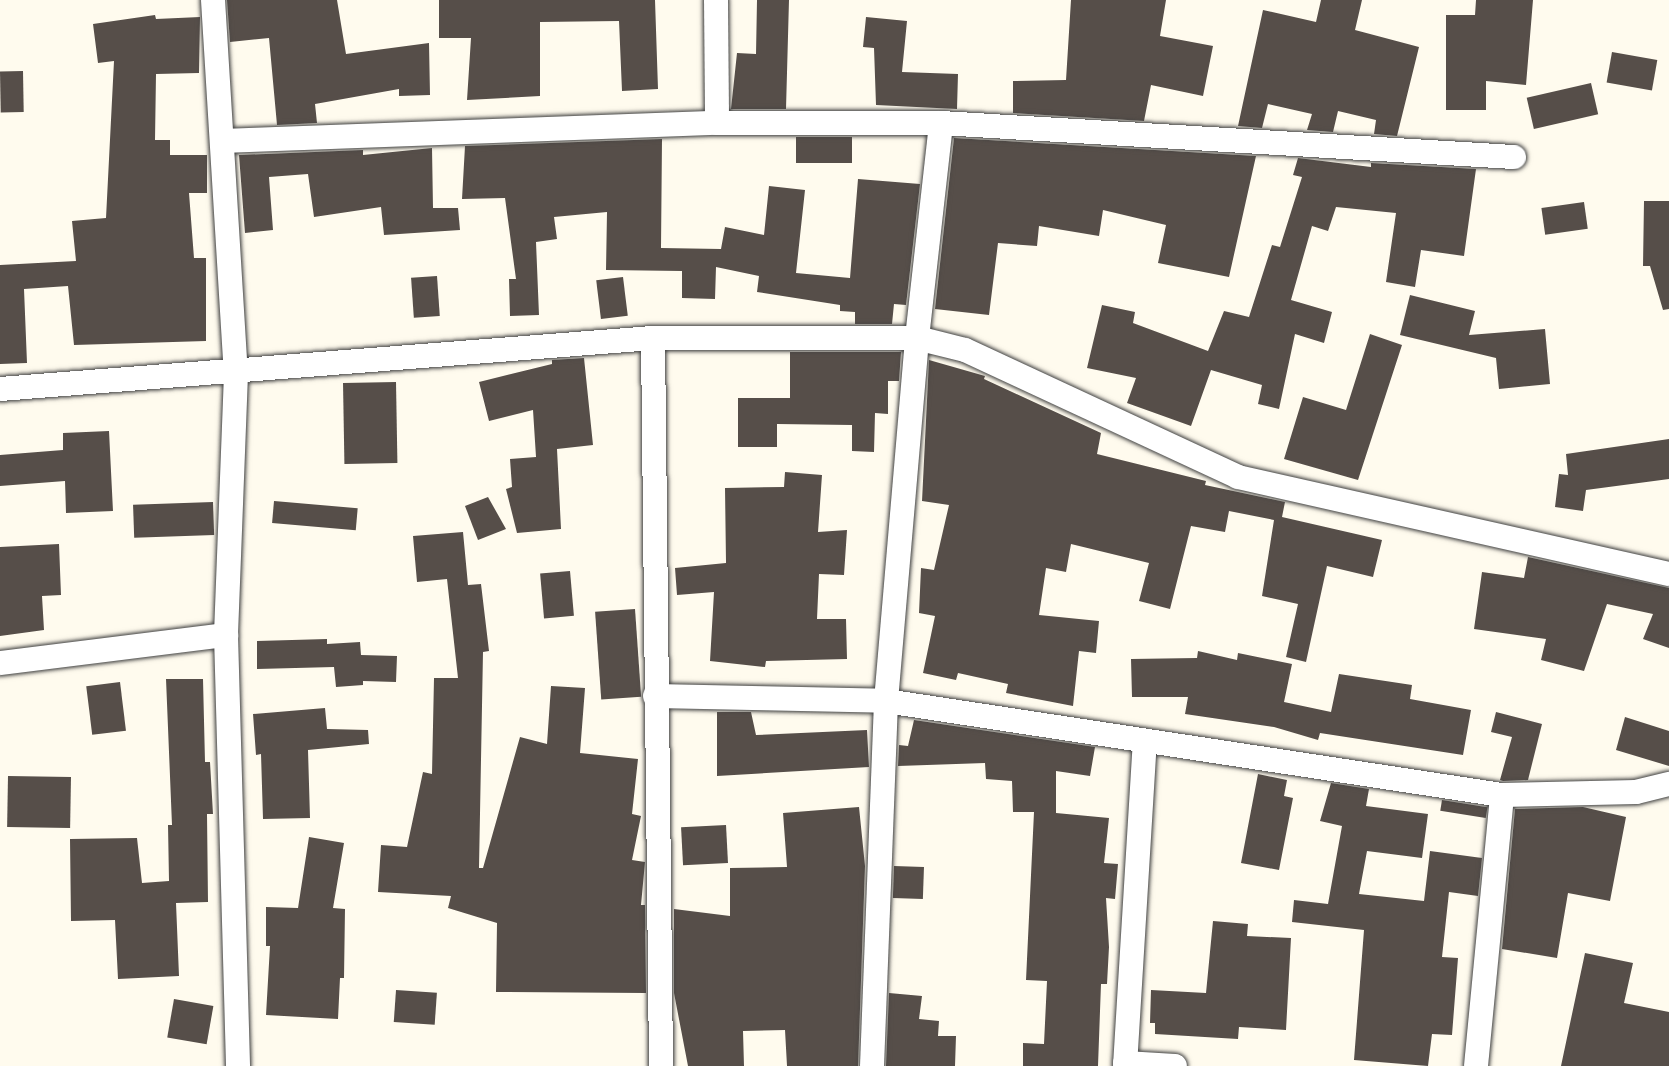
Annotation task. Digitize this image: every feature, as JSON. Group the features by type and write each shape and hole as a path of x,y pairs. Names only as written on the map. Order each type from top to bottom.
{"street":[{"path":"213,0 236,374 226,635 238,1066"},
{"path":"716,0 717,123"},
{"path":"222,141 717,123 941,123 1514,156"},
{"path":"872,1066 886,701 917,338 941,123"},
{"path":"653,338 654,696 661,1066"},
{"path":"0,389 236,374 653,338 917,338 965,350 1238,477 1669,574"},
{"path":"0,663 226,635"},
{"path":"654,696 886,701 1145,743 1502,795 1636,792 1669,784"},
{"path":"1145,743 1125,1065 1175,1066"},
{"path":"1476,1066 1502,795"}],"building":[{"path":"227,0 337,0 346,54 429,43 430,95 399,96 399,89 315,104 317,123 277,125 269,38 230,42"},
{"path":"439,0 655,0 658,89 622,91 619,21 540,22 540,96 467,100 471,38 439,38"},
{"path":"757,0 789,0 786,109 731,109 737,53 756,54"},
{"path":"1071,0 1166,0 1160,36 1213,46 1203,96 1151,85 1144,121 1013,113 1013,81 1066,80"},
{"path":"1321,0 1362,0 1355,30 1419,47 1397,136 1374,134 1376,120 1338,111 1333,132 1307,130 1312,114 1268,104 1262,128 1238,126 1263,10 1316,22"},
{"path":"1476,0 1533,0 1526,85 1486,81 1486,110 1446,110 1446,15 1475,15"},
{"path":"155,15 156,19 200,17 199,73 156,74 155,140 170,140 170,155 207,155 207,193 189,193 194,258 206,258 206,341 74,345 68,286 24,289 27,363 0,364 0,265 76,261 72,221 106,218 114,61 98,63 93,24"},
{"path":"866,17 907,21 902,72 958,74 957,109 876,105 874,48 863,47"},
{"path":"1612,52 1657,60 1652,91 1607,83"},
{"path":"0,71 23,71 24,112 1,112"},
{"path":"1591,83 1598,114 1534,129 1527,98"},
{"path":"796,137 852,137 852,163 796,163"},
{"path":"954,138 1256,156 1229,277 1158,263 1166,225 1103,210 1099,236 1039,226 1037,246 998,243 989,315 935,309"},
{"path":"662,139 661,248 721,249 725,227 764,235 769,186 805,190 796,273 850,278 858,179 920,184 906,305 894,304 892,324 855,324 855,312 840,311 840,305 757,292 759,276 716,267 715,299 682,298 682,271 606,270 607,212 554,217 557,239 536,242 539,315 510,316 509,279 516,279 505,198 462,199 465,146"},
{"path":"432,148 433,208 458,208 460,230 384,235 381,207 314,217 308,174 269,177 273,230 245,233 239,155 363,150 363,155"},
{"path":"1298,158 1371,167 1371,163 1476,169 1464,256 1421,250 1415,287 1386,282 1396,213 1336,207 1328,231 1312,226 1291,300 1332,312 1324,343 1295,334 1279,409 1258,404 1262,385 1211,370 1191,426 1127,403 1136,378 1087,368 1102,305 1135,312 1133,323 1208,351 1224,311 1249,317 1272,245 1280,247 1302,177 1293,175"},
{"path":"1644,201 1669,201 1669,309 1663,310 1650,266 1643,266"},
{"path":"1584,202 1588,229 1545,235 1541,208"},
{"path":"437,276 440,316 414,318 411,278"},
{"path":"623,277 628,316 601,319 596,280"},
{"path":"1410,295 1475,311 1469,335 1545,329 1550,384 1499,389 1496,358 1400,335"},
{"path":"1370,334 1402,345 1358,480 1284,459 1303,397 1346,410"},
{"path":"790,352 901,352 899,381 888,381 888,414 875,413 874,452 852,451 852,425 777,424 777,447 738,447 738,398 790,398"},
{"path":"584,358 593,445 557,449 561,529 517,533 506,489 512,487 510,459 536,457 533,410 489,421 479,382 552,364 552,360"},
{"path":"929,360 985,376 984,379 1101,433 1097,454 1206,481 1205,485 1285,502 1282,517 1382,540 1373,577 1327,566 1306,662 1286,657 1298,604 1262,596 1274,520 1229,511 1225,532 1191,526 1170,609 1139,601 1149,563 1071,544 1066,572 1046,568 1039,615 1099,621 1096,653 1079,651 1073,706 1006,693 1008,684 958,673 956,680 923,673 935,616 919,613 921,568 934,570 949,505 922,501"},
{"path":"396,382 397,463 344,464 343,383"},
{"path":"109,431 113,511 66,513 65,481 0,486 0,455 63,450 63,433"},
{"path":"1669,439 1669,479 1586,490 1583,511 1555,507 1559,474 1568,475 1566,454"},
{"path":"785,472 822,475 818,532 847,530 844,575 819,574 817,619 846,619 847,659 766,661 765,667 710,661 714,592 677,595 675,568 726,563 725,488 784,487"},
{"path":"488,497 506,529 478,540 465,506"},
{"path":"274,501 358,508 356,530 272,523"},
{"path":"213,502 214,535 134,538 133,505"},
{"path":"463,532 468,585 481,584 489,651 483,652 479,868 483,868 520,737 547,744 551,686 585,688 580,753 638,759 632,814 641,816 632,860 645,862 641,905 645,905 646,993 496,992 497,923 448,908 451,896 378,892 381,845 407,847 423,772 432,774 434,678 458,678 447,579 417,582 413,536"},
{"path":"59,544 61,595 42,596 44,630 0,636 0,547"},
{"path":"1528,557 1669,588 1669,648 1643,639 1653,614 1607,604 1584,671 1541,660 1546,639 1474,629 1482,572 1524,578"},
{"path":"570,571 574,616 544,618 540,574"},
{"path":"635,609 641,697 601,700 595,612"},
{"path":"327,639 327,644 360,642 361,655 397,656 396,682 363,681 363,685 336,687 334,667 257,669 257,641"},
{"path":"1198,651 1237,660 1238,653 1292,664 1284,702 1331,712 1339,674 1412,685 1410,699 1471,710 1463,755 1320,733 1318,740 1274,727 1185,714 1188,697 1132,697 1131,659 1197,658"},
{"path":"166,679 203,679 205,762 210,762 213,814 207,814 208,902 176,903 179,976 118,979 115,920 71,921 70,839 137,838 142,883 169,881 168,825 172,825"},
{"path":"120,682 126,731 92,735 86,686"},
{"path":"325,708 327,729 368,730 369,744 308,750 310,818 263,819 261,754 256,755 253,714"},
{"path":"717,712 751,712 756,735 867,730 869,767 717,776"},
{"path":"1496,712 1542,724 1528,780 1500,780 1512,737 1491,732"},
{"path":"1625,717 1669,731 1669,766 1616,750"},
{"path":"914,720 1095,747 1090,776 1056,771 1056,813 1109,818 1104,863 1118,864 1115,899 1106,898 1109,947 1107,984 1101,984 1098,1066 1023,1066 1023,1043 1044,1044 1047,981 1026,980 1034,812 1013,812 1012,781 986,779 985,763 898,766 899,745 908,746"},
{"path":"1258,774 1287,780 1284,796 1293,798 1279,870 1241,863"},
{"path":"8,776 71,777 70,828 7,827"},
{"path":"1331,783 1369,789 1366,806 1428,814 1422,858 1367,851 1359,894 1424,901 1430,851 1482,858 1478,896 1449,892 1442,957 1458,958 1452,1035 1432,1034 1428,1066 1354,1060 1364,930 1292,922 1294,900 1328,904 1342,826 1320,821"},
{"path":"1442,800 1487,807 1486,818 1440,811"},
{"path":"859,807 865,866 858,1066 787,1066 785,1030 743,1031 744,1066 688,1066 674,993 674,909 730,916 730,868 787,867 783,813"},
{"path":"1583,807 1626,817 1610,901 1568,893 1557,958 1502,949 1515,809"},
{"path":"726,825 728,863 683,865 681,827"},
{"path":"309,837 344,843 333,908 345,909 344,978 340,978 338,1019 266,1015 270,946 266,946 266,907 298,908"},
{"path":"894,866 924,867 923,899 893,898"},
{"path":"1213,921 1248,924 1247,936 1291,938 1286,1030 1239,1027 1238,1039 1155,1034 1155,1023 1150,1023 1151,990 1206,993"},
{"path":"1585,953 1633,963 1624,1003 1669,1012 1669,1066 1561,1066"},
{"path":"396,990 437,993 435,1025 394,1022"},
{"path":"889,993 922,996 919,1019 939,1021 938,1036 956,1036 955,1066 886,1066"},
{"path":"174,999 213,1006 207,1044 167,1037"}]}
